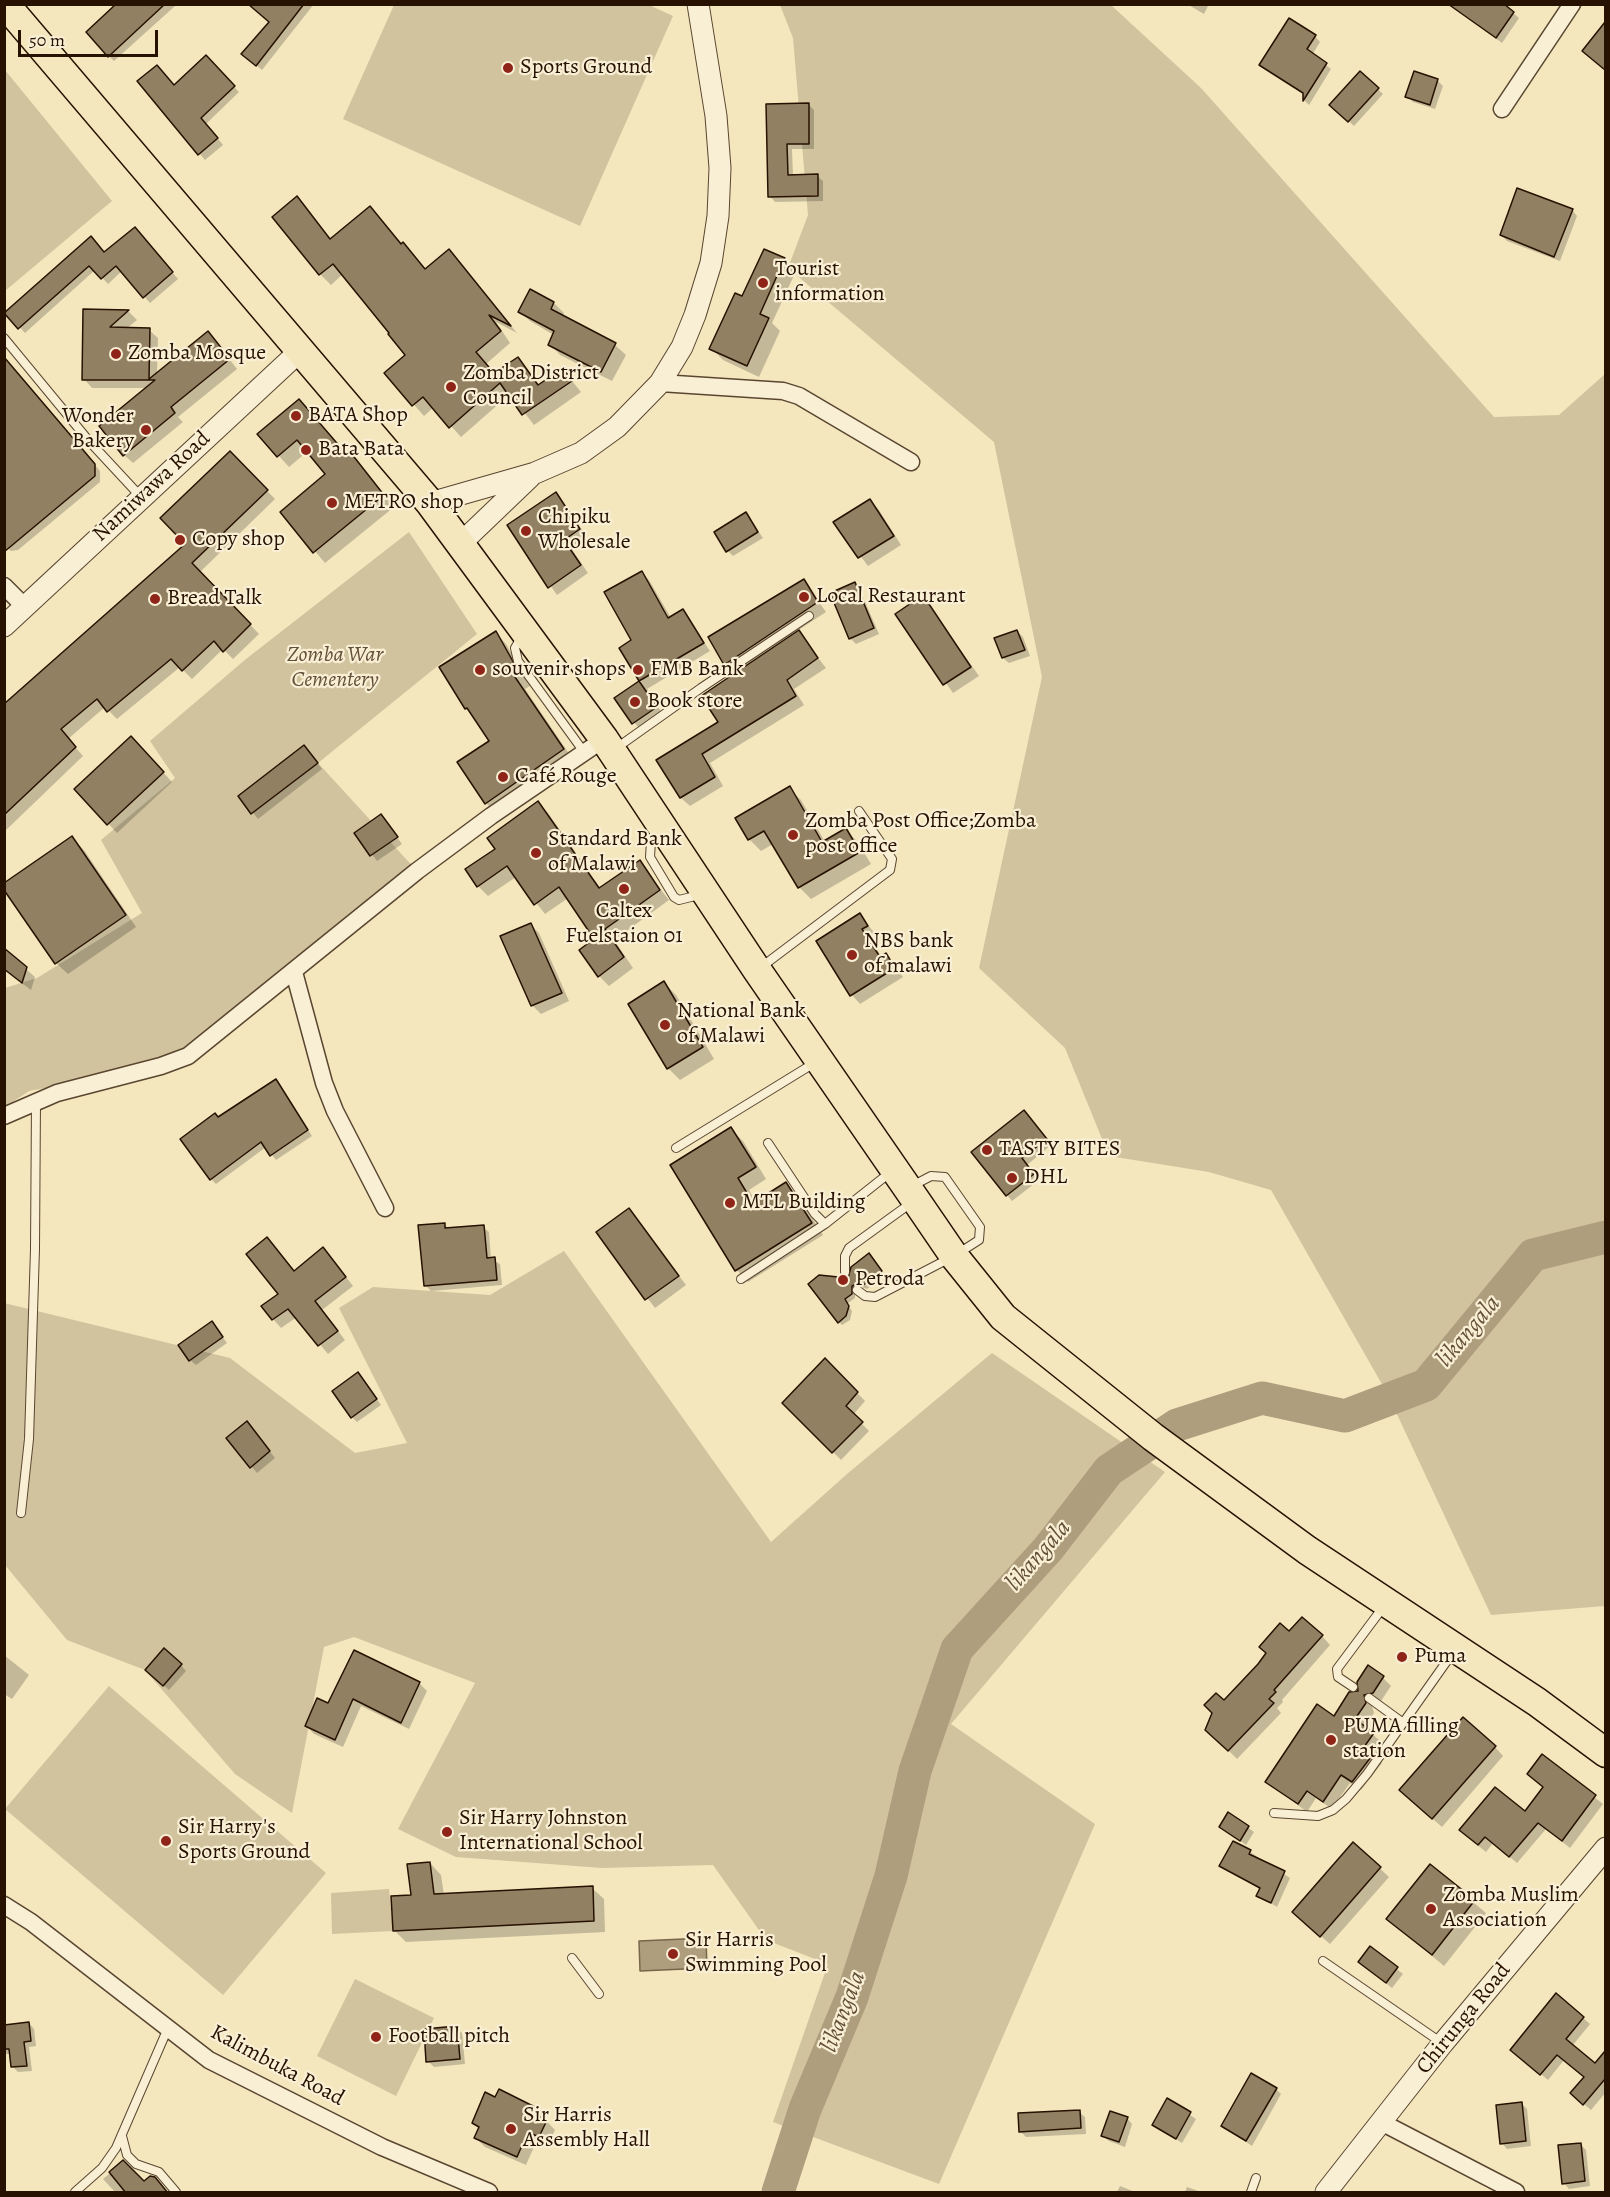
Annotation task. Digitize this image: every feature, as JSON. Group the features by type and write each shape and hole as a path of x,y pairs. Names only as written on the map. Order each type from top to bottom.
{"highway":[{"path":"5,4 430,503 526,631 600,748 662,825 757,970 954,1256 1003,1317 1056,1362 1270,1523 1537,1702 1605,1753"}],"street":[{"path":"430,503 535,473 581,453 617,427 660,383 682,347 695,315 711,263 718,216 720,168 716,116 698,4"},
{"path":"1502,109 1572,4"},
{"name":"Namiwawa Road","path":"4,626 301,350"},
{"path":"660,383 783,391 799,396 912,462"},
{"path":"460,544 535,473"},
{"path":"4,586 25,607"},
{"path":"4,1116 36,1101 188,1056 417,871 491,816 600,748"},
{"path":"294,972 324,1083 335,1111 385,1208"},
{"name":"Chirunga Road","path":"1326,2193 1443,2043 1605,1848"},
{"name":"Kalimbuka Road","path":"4,1905 31,1922 209,2060 381,2147 489,2193"},
{"path":"1381,2122 1516,2193"}],"lane":[{"path":"4,338 89,441 141,497"},
{"path":"600,748 711,681 809,616"},
{"path":"757,970 890,870 892,859 859,811"},
{"path":"676,1148 819,1060"},
{"path":"21,1513 29,1439 35,1249 36,1101"},
{"path":"768,1143 815,1214 825,1224"},
{"path":"741,1279 825,1224 931,1176 945,1177 980,1227 978,1240 954,1256 875,1297 865,1296 857,1290"},
{"path":"844,1272 845,1256 849,1248 906,1186"},
{"path":"1353,1687 1338,1677 1337,1669 1387,1602"},
{"path":"1274,1813 1318,1816 1333,1810 1367,1774 1457,1648"},
{"path":"1369,1698 1402,1722"},
{"path":"572,1958 599,1994"},
{"path":"1323,1961 1443,2043"},
{"path":"75,2193 102,2168 122,2136 168,2028"},
{"path":"122,2136 127,2155 136,2164 159,2172 176,2193"},
{"path":"1251,2193 1256,2178"}],"green space":[{"name":"Sports Ground","path":"647,4 673,16 580,226 343,119 394,5"},
{"path":"780,5 1111,5 1201,88 1494,417 1559,415 1605,374 1605,1606 1491,1615 1387,1393 1271,1190 1209,1172 1109,1156 1065,1048 979,968 1042,677 994,442 788,268 808,215 793,38"},
{"path":"5,70 112,201 4,291"},
{"name":"Zomba War Cementery","path":"409,532 477,634 318,763 417,871 190,1062 29,1091 5,1107 5,988 37,978 142,913 101,840 175,778 150,741 246,659"},
{"path":"564,1251 771,1542 847,1474 992,1353 1165,1472 951,1724 1095,1824 939,2184 773,2122 828,1964 766,1940 713,1865 602,1868 456,1857 398,1829 475,1683 354,1637 324,1647 292,1813 235,1774 145,1670 67,1640 5,1565 4,1303 230,1358 355,1453 407,1443 339,1308 373,1287 490,1295"},
{"name":"Sir Harry's Sports Ground","path":"109,1686 326,1873 223,1995 5,1809"},
{"path":"389,1889 393,1931 332,1934 331,1893"},
{"name":"Football pitch","path":"355,1979 434,2018 396,2096 317,2056"}],"shaded area":[{"name":"Sir Harris Swimming Pool","path":"706,1938 707,1968 640,1971 639,1941"}],"building":[{"path":"116,4 165,4 108,57 86,32"},
{"path":"248,4 304,4 256,66 241,54 269,22"},
{"path":"1448,4 1504,4 1514,12 1496,38"},
{"path":"1289,18 1316,35 1307,49 1327,63 1303,101 1303,93 1259,65"},
{"path":"1605,22 1605,70 1582,51"},
{"path":"206,55 235,86 201,118 218,138 198,155 137,81 157,65 174,85"},
{"path":"1360,71 1379,88 1348,122 1329,105"},
{"path":"1414,71 1438,79 1430,105 1405,97"},
{"path":"809,103 809,144 787,144 788,175 818,174 818,196 768,197 766,104"},
{"path":"1517,188 1573,209 1554,257 1500,235"},
{"path":"297,196 330,239 370,206 425,269 449,249 511,326 489,315 501,331 476,352 494,373 518,357 538,385 563,368 572,381 522,415 500,383 449,428 423,397 412,406 384,373 405,355 389,333 333,264 319,275 272,217"},
{"path":"135,227 173,272 143,298 116,266 101,279 89,266 18,329 4,313 91,236 104,252"},
{"path":"764,249 785,258 760,314 769,318 747,366 709,349 735,293 742,296"},
{"path":"530,289 554,302 551,309 616,343 601,372 548,345 554,331 518,312"},
{"path":"83,309 129,310 110,327 150,328 149,379 208,331 230,359 171,407 175,413 123,456 99,426 155,380 82,380"},
{"path":"4,357 95,464 95,476 4,552"},
{"name":"METRO shop","path":"299,399 348,456 351,453 384,495 313,553 280,512 325,474 297,440 277,457 257,434"},
{"path":"230,451 268,490 192,563 251,624 223,652 214,641 182,671 171,659 107,712 97,699 61,729 76,747 4,815 4,704 185,544 160,518"},
{"path":"556,492 580,529 564,540 581,565 548,588 507,525"},
{"path":"870,499 894,536 858,558 833,522"},
{"path":"746,512 758,532 726,552 714,532"},
{"path":"642,571 668,618 683,609 704,643 639,681 619,648 631,640 604,592"},
{"path":"804,579 818,602 724,665 708,637"},
{"path":"855,582 874,628 849,639 830,593"},
{"path":"923,595 971,667 943,685 895,614"},
{"path":"799,630 818,658 787,680 796,696 702,754 715,777 680,798 656,760 718,722 701,696"},
{"path":"1017,630 1025,650 1002,658 994,638"},
{"path":"496,631 520,674 515,677 564,749 485,804 457,762 489,741 467,708 465,709 439,667"},
{"path":"639,681 657,707 632,724 614,698"},
{"path":"131,736 164,772 107,825 74,789"},
{"path":"304,745 318,763 251,814 238,796"},
{"name":"Zomba Post Office;Zomba post office","path":"790,786 822,842 846,828 860,852 798,888 764,831 748,840 735,818"},
{"path":"538,801 599,888 640,860 660,890 605,929 624,957 598,977 579,950 594,939 559,887 534,905 507,866 477,887 465,869 495,849 487,838"},
{"path":"381,814 398,837 370,856 354,833"},
{"path":"72,836 126,915 55,964 4,890 4,883"},
{"name":"NBS bank of malawi","path":"860,913 868,926 862,929 880,957 886,953 895,968 850,996 816,941"},
{"path":"531,923 562,993 531,1006 500,936"},
{"path":"4,948 27,967 22,983 4,969"},
{"name":"National Bank of Malawi","path":"664,981 703,1047 667,1069 628,1004"},
{"path":"276,1079 308,1130 270,1156 261,1142 210,1180 180,1139 215,1113 218,1117"},
{"path":"1024,1110 1047,1139 1022,1158 1034,1174 1006,1196 971,1152"},
{"path":"731,1127 756,1167 738,1178 753,1203 786,1182 812,1223 735,1271 670,1165"},
{"path":"629,1208 679,1276 645,1300 596,1232"},
{"path":"445,1223 445,1228 484,1225 487,1258 495,1257 497,1280 424,1286 418,1225"},
{"path":"267,1237 294,1271 323,1247 346,1277 315,1301 338,1331 318,1346 288,1309 272,1320 261,1306 278,1294 246,1254"},
{"path":"869,1253 882,1271 862,1286 857,1284 852,1286 852,1294 845,1299 849,1306 846,1316 838,1323 808,1284 819,1275 848,1278 851,1267"},
{"path":"212,1321 223,1337 189,1361 178,1345"},
{"path":"825,1358 858,1392 846,1406 863,1422 832,1453 782,1403"},
{"path":"358,1372 377,1399 351,1418 332,1391"},
{"path":"247,1421 270,1451 250,1468 226,1438"},
{"path":"1302,1617 1323,1635 1274,1690 1276,1692 1269,1699 1274,1703 1228,1751 1205,1730 1212,1713 1204,1705 1216,1693 1224,1700 1258,1664 1266,1653 1259,1647 1280,1623 1289,1631"},
{"path":"164,1648 182,1664 163,1686 145,1670"},
{"path":"354,1650 420,1682 401,1723 353,1699 335,1740 305,1726 317,1698 328,1703"},
{"name":"PUMA filling station","path":"1368,1665 1384,1676 1373,1693 1364,1695 1366,1703 1355,1719 1374,1733 1364,1747 1374,1753 1352,1782 1341,1775 1323,1802 1307,1791 1298,1804 1265,1782 1317,1704 1334,1716 1349,1692 1358,1691 1357,1682"},
{"path":"1463,1717 1496,1746 1432,1819 1399,1790"},
{"path":"1542,1754 1596,1795 1562,1841 1538,1823 1509,1857 1485,1837 1478,1845 1459,1830 1495,1787 1525,1811 1543,1787 1527,1774"},
{"path":"1228,1812 1249,1826 1240,1841 1219,1827"},
{"path":"1233,1841 1251,1850 1249,1854 1285,1871 1271,1903 1256,1896 1260,1888 1219,1866"},
{"path":"1353,1842 1381,1867 1320,1937 1292,1912"},
{"path":"430,1862 434,1894 593,1886 594,1921 393,1931 391,1896 411,1895 407,1864"},
{"name":"Zomba Muslim Association","path":"1430,1864 1475,1900 1432,1955 1386,1919"},
{"path":"1370,1946 1398,1967 1386,1983 1358,1962"},
{"path":"1556,1993 1584,2017 1566,2039 1595,2063 1605,2051 1605,2079 1583,2105 1570,2093 1584,2077 1557,2055 1540,2075 1510,2050"},
{"path":"29,2022 31,2041 24,2042 27,2066 11,2067 9,2049 4,2049 4,2025"},
{"path":"457,2026 460,2059 426,2062 424,2029"},
{"path":"1251,2073 1277,2088 1246,2141 1221,2126"},
{"name":"Sir Harris Assembly Hall","path":"499,2089 537,2108 534,2114 547,2120 539,2137 528,2132 517,2157 474,2138 479,2127 472,2123 485,2092 495,2097"},
{"path":"1167,2098 1191,2112 1176,2139 1152,2125"},
{"path":"1522,2102 1526,2141 1500,2144 1496,2105"},
{"path":"1080,2110 1081,2128 1019,2132 1018,2113"},
{"path":"1110,2111 1128,2117 1119,2142 1101,2136"},
{"path":"1581,2143 1585,2181 1562,2184 1558,2145"},
{"path":"123,2160 144,2181 150,2176 155,2177 168,2193 126,2193 109,2172"}],"waterway":[{"name":"likangala","path":"778,2192 805,2109 852,1997 891,1876 915,1771 957,1649 1048,1549 1109,1470 1177,1425 1262,1398 1345,1416 1426,1385 1533,1255 1606,1237"}],"place":[{"name":"Sports Ground","path":"508,68"},
{"name":"Tourist information","path":"763,283"},
{"name":"Zomba Mosque","path":"116,354"},
{"name":"Zomba District Council","path":"451,387"},
{"name":"BATA Shop","path":"296,416"},
{"name":"Wonder Bakery","path":"146,430"},
{"name":"Bata Bata","path":"306,450"},
{"name":"METRO shop","path":"332,503"},
{"name":"Chipiku Wholesale","path":"526,531"},
{"name":"Copy shop","path":"180,540"},
{"name":"Local Restaurant","path":"804,597"},
{"name":"Bread Talk","path":"155,599"},
{"name":"souvenir shops","path":"480,670"},
{"name":"FMB Bank","path":"638,670"},
{"name":"Book store","path":"635,702"},
{"name":"Café Rouge","path":"503,777"},
{"name":"Zomba Post Office;Zomba post office","path":"793,835"},
{"name":"Standard Bank of Malawi","path":"536,853"},
{"name":"Caltex Fuelstaion 01","path":"624,889"},
{"name":"NBS bank of malawi","path":"852,955"},
{"name":"National Bank of Malawi","path":"665,1025"},
{"name":"TASTY BITES","path":"987,1150"},
{"name":"DHL","path":"1012,1178"},
{"name":"MTL Building","path":"730,1203"},
{"name":"Petroda","path":"843,1280"},
{"name":"Puma","path":"1402,1657"},
{"name":"PUMA filling station","path":"1331,1740"},
{"name":"Sir Harry Johnston International School","path":"447,1832"},
{"name":"Sir Harry's Sports Ground","path":"166,1841"},
{"name":"Zomba Muslim Association","path":"1431,1909"},
{"name":"Sir Harris Swimming Pool","path":"673,1954"},
{"name":"Football pitch","path":"376,2037"},
{"name":"Sir Harris Assembly Hall","path":"511,2129"}]}
